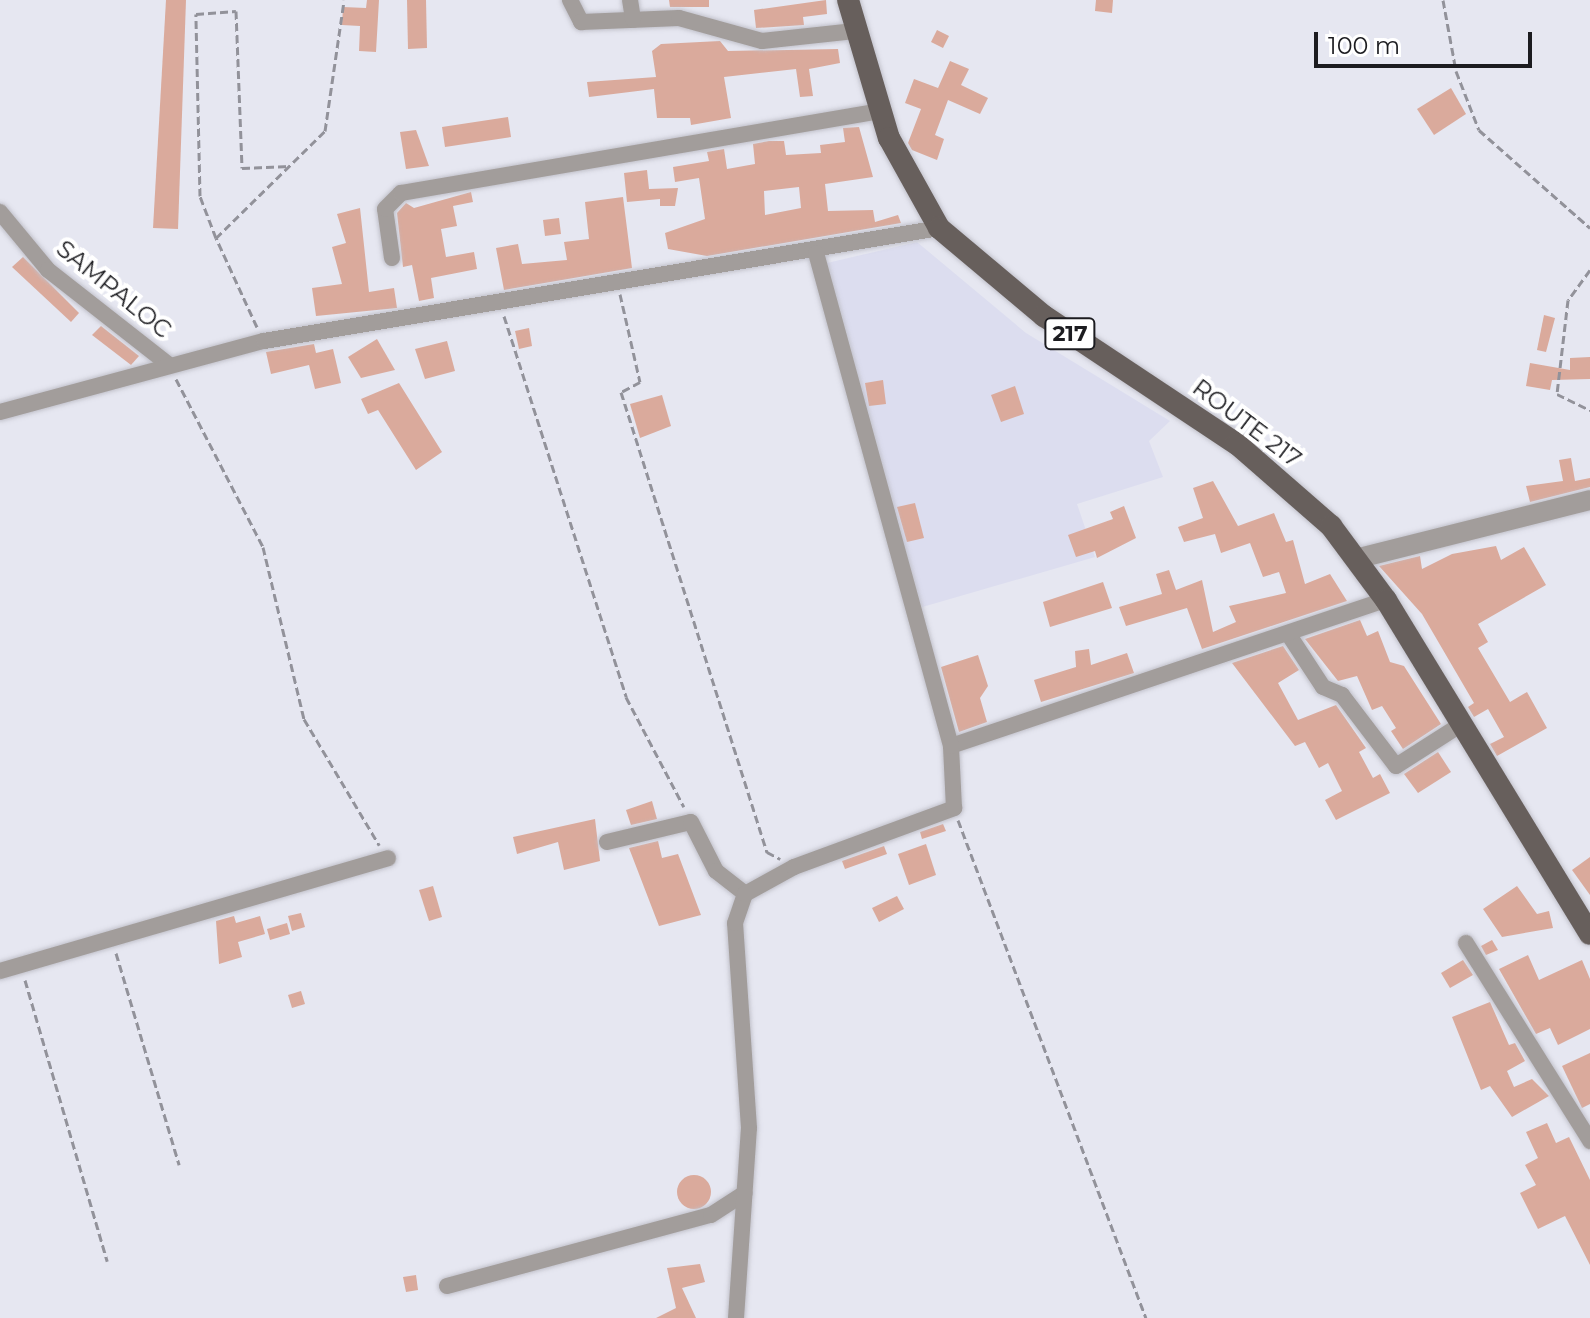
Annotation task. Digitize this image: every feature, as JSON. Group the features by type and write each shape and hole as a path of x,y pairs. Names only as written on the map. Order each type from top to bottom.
{"main road":[{"name":"ROUTE 217","path":"848,0 854,31 879,111 910,185 939,228 1034,309 1269,468 1359,558 1590,934"}],"street":[{"path":"570,0 581,22 679,18 762,41 854,31"},
{"path":"630,0 633,20"},
{"path":"392,258 385,209 401,193 879,111"},
{"name":"SAMPALOC","path":"0,212 48,270 169,365"},
{"path":"0,412 264,341 816,253 939,228"},
{"path":"736,1318 749,1128 735,923 745,894 794,867 954,808 951,746 816,253"},
{"path":"1359,558 1590,500"},
{"path":"951,746 1386,600"},
{"path":"1289,635 1323,687 1342,695 1396,766 1462,724"},
{"path":"607,842 691,822 716,871 745,894"},
{"path":"0,971 388,858"},
{"path":"1466,943 1590,1141"},
{"path":"447,1286 711,1215 745,1193"}],"path":[{"path":"216,238 325,131 344,0"},
{"path":"1443,0 1456,71 1479,130 1590,228"},
{"path":"264,341 200,196 196,14 236,11 242,168 290,166"},
{"path":"1590,270 1568,300 1557,394 1590,410"},
{"path":"618,286 640,382 621,392 767,852 794,867"},
{"path":"500,305 626,697 691,822"},
{"path":"169,365 263,547 304,719 388,858"},
{"path":"954,808 1146,1318"},
{"path":"111,938 179,1165"},
{"path":"20,965 107,1261"}],"shaded area":[{"path":"917,242 1026,333 1170,421 1149,441 1163,477 1077,504 1095,557 919,608 827,263"}],"building":[{"path":"166,0 186,0 178,229 153,228"},
{"path":"367,0 379,0 376,52 359,51 360,26 342,25 343,7 366,8"},
{"path":"407,0 426,0 427,48 408,49"},
{"path":"669,0 709,0 709,7 670,7"},
{"path":"826,0 827,14 803,17 804,25 756,28 754,10"},
{"path":"1096,0 1113,0 1112,13 1095,11"},
{"path":"937,30 949,36 943,48 931,42"},
{"path":"720,41 728,51 838,49 840,63 809,69 813,96 800,97 796,69 724,77 731,118 691,125 690,118 657,118 654,89 589,97 587,82 656,77 652,51 661,44"},
{"path":"950,61 969,69 961,85 988,98 980,114 948,100 935,135 944,139 937,160 912,150 908,143 921,109 905,103 914,79 938,88"},
{"path":"1451,88 1466,114 1434,135 1417,109"},
{"path":"508,117 511,137 445,147 442,127"},
{"path":"859,127 873,177 825,184 828,211 873,210 875,222 898,215 901,223 707,256 668,249 665,233 705,219 699,178 675,182 673,167 709,161 707,152 724,149 727,169 755,164 753,144 769,141 784,141 786,155 821,153 820,145 845,142 843,128","holes":["799,187 801,208 765,215 764,191"]},
{"path":"416,130 429,166 406,169 400,132"},
{"path":"647,170 649,189 678,188 675,206 660,206 660,199 627,202 624,173"},
{"path":"471,192 473,202 453,206 457,226 441,229 446,257 474,252 477,269 431,278 434,298 419,301 412,265 403,267 397,213 406,203 414,208"},
{"path":"623,197 632,268 504,290 496,248 518,244 522,264 567,260 564,242 589,239 585,202"},
{"path":"360,208 369,292 394,288 397,308 316,316 312,288 342,284 332,247 346,243 337,214"},
{"path":"559,218 561,234 545,236 543,220"},
{"path":"23,257 79,313 71,322 12,267"},
{"path":"1544,315 1555,318 1546,352 1537,350"},
{"path":"101,326 139,356 131,365 92,335"},
{"path":"529,328 532,346 519,349 515,331"},
{"path":"377,339 395,370 361,378 348,357"},
{"path":"447,341 455,371 425,379 415,349"},
{"path":"314,344 316,353 333,349 341,383 315,389 309,365 271,374 266,352"},
{"path":"1590,357 1590,379 1552,380 1550,390 1526,386 1530,363 1570,370 1570,358"},
{"path":"883,380 886,404 869,406 865,383"},
{"path":"399,383 442,452 416,470 378,410 368,414 361,399"},
{"path":"1015,386 1024,414 1001,422 991,395"},
{"path":"662,395 671,426 640,438 630,404"},
{"path":"1571,458 1575,481 1590,478 1590,487 1530,502 1526,486 1563,481 1559,460"},
{"path":"1213,481 1238,526 1274,513 1286,542 1293,540 1305,584 1330,574 1347,601 1202,649 1187,608 1126,626 1119,607 1162,594 1156,574 1169,570 1176,590 1202,580 1213,632 1236,622 1229,606 1286,593 1279,572 1263,577 1250,543 1221,553 1215,534 1184,542 1178,527 1203,518 1193,488"},
{"path":"915,503 924,538 907,542 897,507"},
{"path":"1124,506 1136,538 1097,558 1095,551 1076,557 1068,535 1113,519 1110,512"},
{"path":"1496,546 1501,560 1524,547 1546,585 1478,624 1488,642 1478,648 1510,702 1527,692 1547,728 1497,756 1490,744 1504,737 1488,709 1474,717 1468,707 1474,703 1422,614 1379,566 1420,556 1422,569 1452,554"},
{"path":"1103,582 1112,608 1050,627 1043,602"},
{"path":"1360,620 1367,636 1378,631 1390,662 1404,666 1441,724 1403,749 1391,731 1396,728 1382,706 1372,710 1357,676 1338,681 1305,639"},
{"path":"1283,646 1299,670 1278,683 1298,720 1336,705 1366,748 1359,752 1373,778 1380,774 1390,793 1336,820 1325,800 1342,791 1328,763 1319,768 1305,742 1295,746 1232,663"},
{"path":"1089,649 1091,665 1127,653 1134,673 1041,702 1034,680 1076,667 1075,651"},
{"path":"978,655 988,686 980,698 987,722 959,732 941,667"},
{"path":"1438,752 1451,772 1418,793 1404,774"},
{"path":"652,801 657,819 631,825 626,810"},
{"path":"595,819 600,861 564,870 558,842 517,854 513,837"},
{"path":"943,824 946,831 922,839 920,832"},
{"path":"658,841 662,858 678,854 701,915 659,926 629,848"},
{"path":"926,844 936,875 909,885 898,854"},
{"path":"884,846 887,854 845,869 842,861"},
{"path":"1590,857 1590,895 1572,870"},
{"path":"433,886 442,917 429,921 419,890"},
{"path":"1517,886 1537,914 1549,911 1553,928 1502,937 1483,909"},
{"path":"897,896 904,909 879,922 872,908"},
{"path":"301,913 305,927 292,931 288,916"},
{"path":"234,916 236,923 260,916 265,934 238,942 242,957 219,964 216,921"},
{"path":"287,923 290,934 270,940 267,929"},
{"path":"1492,940 1498,950 1486,955 1481,946"},
{"path":"1528,955 1539,980 1582,960 1590,979 1590,1029 1558,1045 1550,1028 1536,1034 1499,969"},
{"path":"1463,960 1473,975 1450,988 1441,973"},
{"path":"301,991 305,1004 292,1008 288,995"},
{"path":"1490,1002 1509,1045 1515,1043 1525,1061 1507,1071 1514,1087 1532,1079 1549,1096 1512,1117 1490,1086 1481,1090 1452,1017"},
{"path":"1590,1053 1590,1104 1582,1108 1562,1066"},
{"path":"1547,1123 1556,1143 1569,1137 1590,1180 1590,1265 1565,1216 1538,1229 1520,1193 1536,1185 1525,1165 1538,1158 1526,1132"},
{"path":"694,1175 706,1180 711,1192 706,1204 694,1209 682,1204 677,1192 682,1180"},
{"path":"700,1264 705,1282 682,1288 696,1318 656,1318 676,1308 667,1268"},
{"path":"416,1275 418,1290 406,1292 403,1277"}]}
